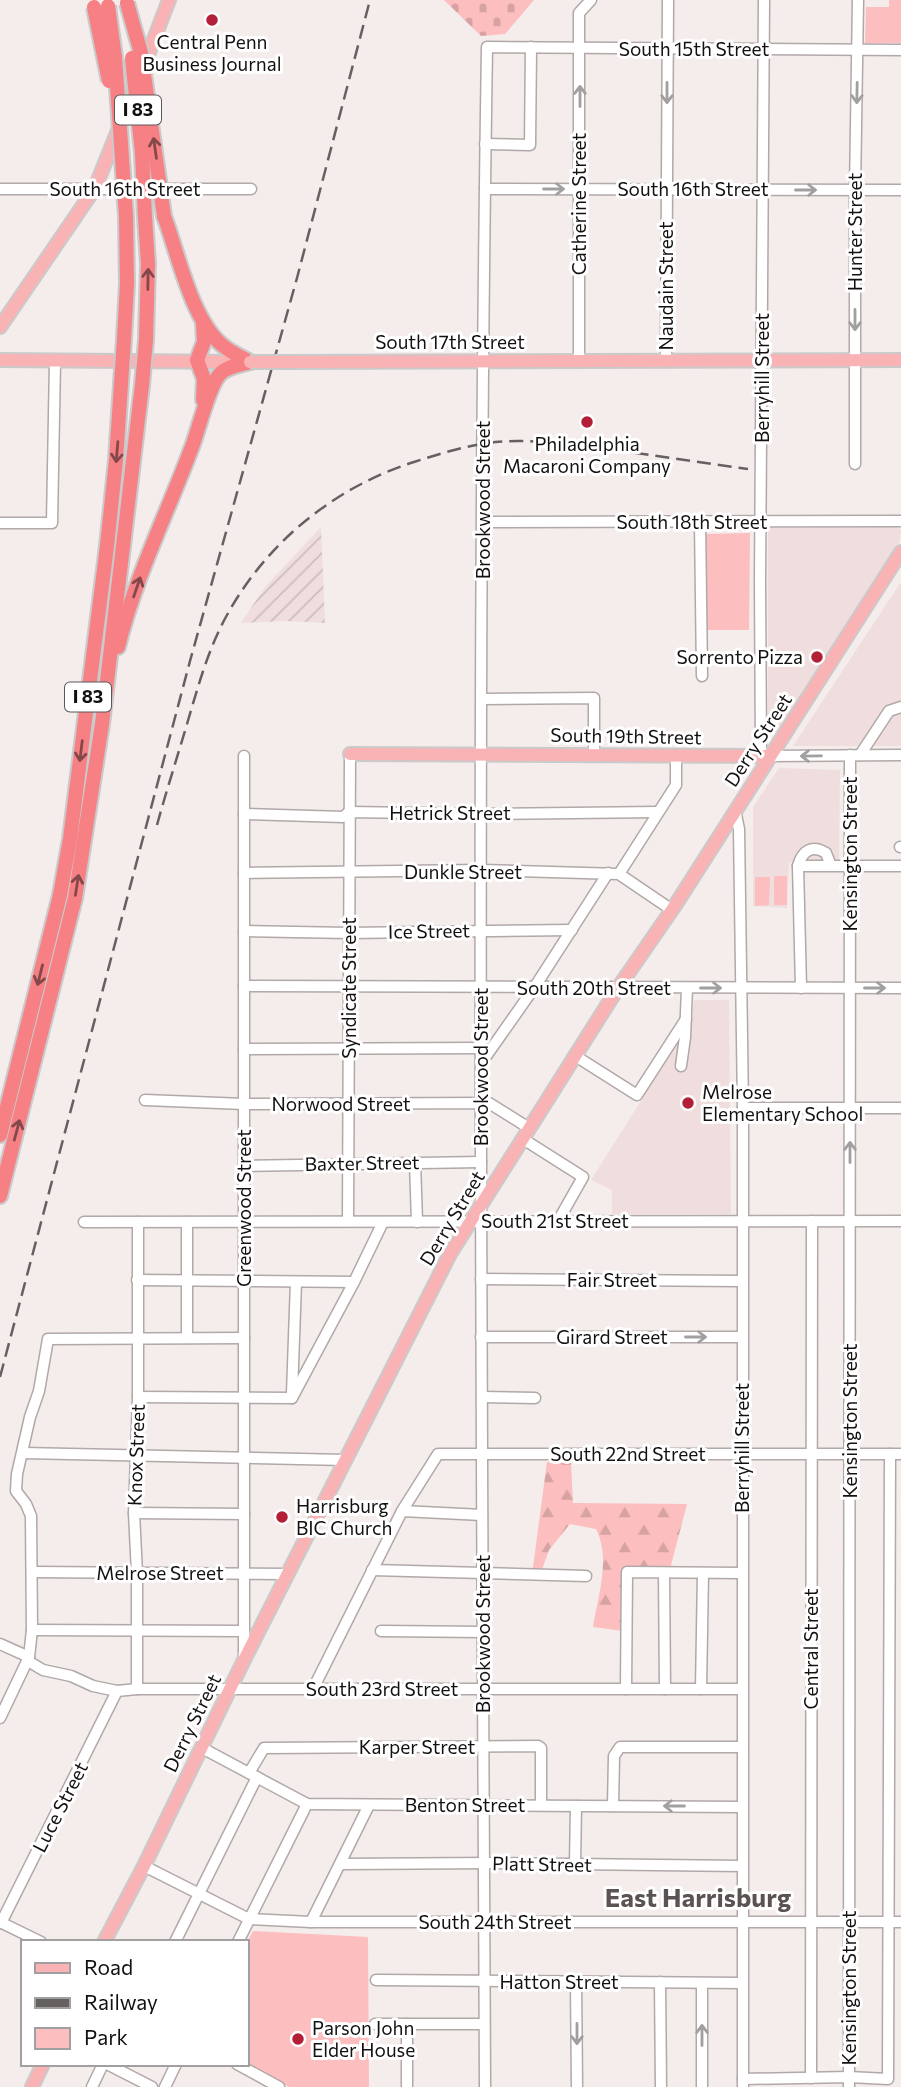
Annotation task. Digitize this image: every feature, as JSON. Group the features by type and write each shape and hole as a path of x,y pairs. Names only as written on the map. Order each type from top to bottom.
{"highway":[{"path":"127,1 141,53 164,216 178,264 212,334 222,346 250,362"},
{"name":"I 83","path":"0,1196 75,898 102,724 142,385 148,264 142,153 127,1"},
{"name":"I 83","path":"0,1135 60,895 70,839 116,460 127,284 125,186 115,58 100,3"},
{"path":"192,446 200,419 204,386 203,373 197,360 204,342 201,314"},
{"path":"102,724 129,610 214,383 220,373 250,362"}],"main road":[{"path":"0,327 95,188 169,0"},
{"name":"South 17th Street","path":"0,360 901,360"},
{"name":"Derry Street","path":"105,1940 450,1254 475,1222 480,1206 735,810 765,756 901,552"},
{"name":"South 19th Street","path":"350,754 765,756"},
{"path":"32,2087 42,2066"}],"street":[{"name":"Catherine Street","path":"579,360 579,13 591,0"},
{"name":"Naudain Street","path":"666,361 668,0"},
{"name":"Berryhill Street","path":"764,0 761,521 765,756"},
{"name":"Hunter Street","path":"855,464 858,0"},
{"name":"South 15th Street","path":"487,47 901,51"},
{"name":"Brookwood Street","path":"480,1206 482,522 487,47"},
{"path":"485,144 530,145 531,47"},
{"name":"South 16th Street","path":"0,189 251,189"},
{"name":"South 16th Street","path":"485,189 901,190"},
{"path":"0,523 52,523 55,361"},
{"name":"South 18th Street","path":"482,522 901,521"},
{"path":"700,522 702,676"},
{"path":"482,699 594,698 594,755"},
{"path":"855,755 889,711 901,706"},
{"name":"Syndicate Street","path":"348,1221 350,754"},
{"name":"Greenwood Street","path":"244,755 244,1660"},
{"name":"Kensington Street","path":"849,2082 850,866 855,755"},
{"name":"South 19th Street","path":"765,756 901,755"},
{"path":"481,1063 676,785 676,756"},
{"name":"Berryhill Street","path":"735,810 739,829 743,1108 743,2083"},
{"name":"Hetrick Street","path":"244,814 342,817 349,812 658,812"},
{"path":"801,988 798,866 803,854 808,849 813,849 826,853 831,866"},
{"path":"798,866 900,866"},
{"name":"Dunkle Street","path":"244,873 482,870 613,873"},
{"path":"613,873 672,909"},
{"name":"Ice Street","path":"244,931 349,933 572,930"},
{"name":"South 20th Street","path":"244,986 901,988"},
{"path":"681,1066 687,988"},
{"path":"576,1057 638,1095 686,1019"},
{"path":"244,1049 481,1048"},
{"name":"Norwood Street","path":"145,1100 348,1105 489,1102 583,1177 558,1221"},
{"path":"743,1108 901,1108"},
{"path":"415,1162 417,1222"},
{"name":"Baxter Street","path":"244,1166 481,1162"},
{"name":"Central Street","path":"811,2078 812,1221"},
{"name":"South 21st Street","path":"84,1222 901,1221"},
{"name":"Knox Street","path":"137,1689 135,1455 138,1397 138,1222"},
{"path":"187,1222 187,1338"},
{"path":"292,1398 383,1222"},
{"name":"Brookwood Street","path":"475,1222 481,1279 485,2087"},
{"name":"Fair Street","path":"481,1279 742,1281"},
{"path":"137,1280 354,1282"},
{"path":"292,1398 296,1282"},
{"name":"Girard Street","path":"481,1337 742,1337"},
{"path":"0,1718 29,1659 32,1630 31,1516 16,1491 17,1474 39,1391 48,1339 244,1338"},
{"path":"138,1397 292,1398"},
{"path":"482,1397 535,1398"},
{"path":"23,1453 346,1460"},
{"name":"South 22nd Street","path":"402,1511 438,1454 901,1454"},
{"path":"743,2083 811,2078 849,2082 888,2079 890,1454"},
{"path":"313,1689 402,1511 482,1516"},
{"path":"135,1513 244,1514"},
{"path":"372,1570 586,1576"},
{"name":"Melrose Street","path":"32,1572 288,1574"},
{"path":"626,1689 627,1573 742,1573"},
{"path":"664,1573 665,1689"},
{"path":"701,1689 703,1573"},
{"path":"32,1630 244,1631"},
{"path":"382,1631 483,1632"},
{"name":"South 23rd Street","path":"0,1644 29,1659 43,1670 117,1691 742,1689"},
{"name":"Luce Street","path":"0,1923 117,1691"},
{"name":"Karper Street","path":"253,1775 264,1748 540,1746 541,1805"},
{"path":"613,1806 614,1756 620,1747 742,1747"},
{"name":"Benton Street","path":"202,1748 307,1804 742,1807"},
{"path":"176,1940 253,1775"},
{"path":"239,1940 307,1804"},
{"path":"311,1922 369,1805"},
{"path":"575,1864 576,1806"},
{"name":"Platt Street","path":"341,1864 742,1866"},
{"name":"South 24th Street","path":"144,1866 249,1919 311,1922 901,1922"},
{"path":"0,1923 37,1940"},
{"name":"Hatton Street","path":"376,1980 743,1983"},
{"path":"576,1982 577,2087"},
{"path":"660,1982 661,2087"},
{"path":"702,1983 702,2087"},
{"path":"375,2024 484,2024"},
{"path":"407,2087 408,2024"},
{"path":"92,2087 108,2066"},
{"path":"111,2066 152,2087"},
{"path":"165,2087 175,2066"},
{"path":"241,2066 279,2087"}],"shaded area":[{"path":"321,527 325,623 241,623 265,587"},
{"path":"897,527 901,530 900,541 776,733 768,734 768,531 770,528"},
{"path":"901,582 901,746 793,746"},
{"path":"779,768 840,770 839,863 789,862 787,908 753,906 753,807"},
{"path":"694,1000 729,1000 731,1214 612,1214 612,1190 591,1180 677,1044 691,1031"}],"green space":[{"path":"444,0 534,0 505,34 481,36"},
{"path":"889,0 901,0 901,43 865,43 866,7 889,7"},
{"path":"750,533 749,630 704,630 705,534"},
{"path":"774,876 787,876 787,905 774,905"},
{"path":"755,877 770,877 769,905 755,906"},
{"path":"547,1462 571,1463 573,1503 687,1504 670,1569 625,1570 623,1631 593,1627 603,1565 603,1552 596,1529 570,1524 549,1550 540,1575 532,1575"},
{"path":"253,1931 368,1937 369,2087 289,2087 248,2066 248,1941"}],"railway":[{"path":"0,1377 190,661 297,278 370,0"},
{"path":"157,825 204,668 227,615 243,588 283,541 306,520 357,486 427,458 465,447 504,441 570,444 748,469"}],"place":[{"name":"Central Penn Business Journal","path":"212,20"},
{"name":"Philadelphia Macaroni Company","path":"587,422"},
{"name":"Sorrento Pizza","path":"817,657"},
{"name":"Melrose Elementary School","path":"688,1103"},
{"name":"Harrisburg BIC Church","path":"282,1517"},
{"name":"Parson John Elder House","path":"298,2039"}],"district":[{"name":"East Harrisburg","path":"698,1898"}]}
